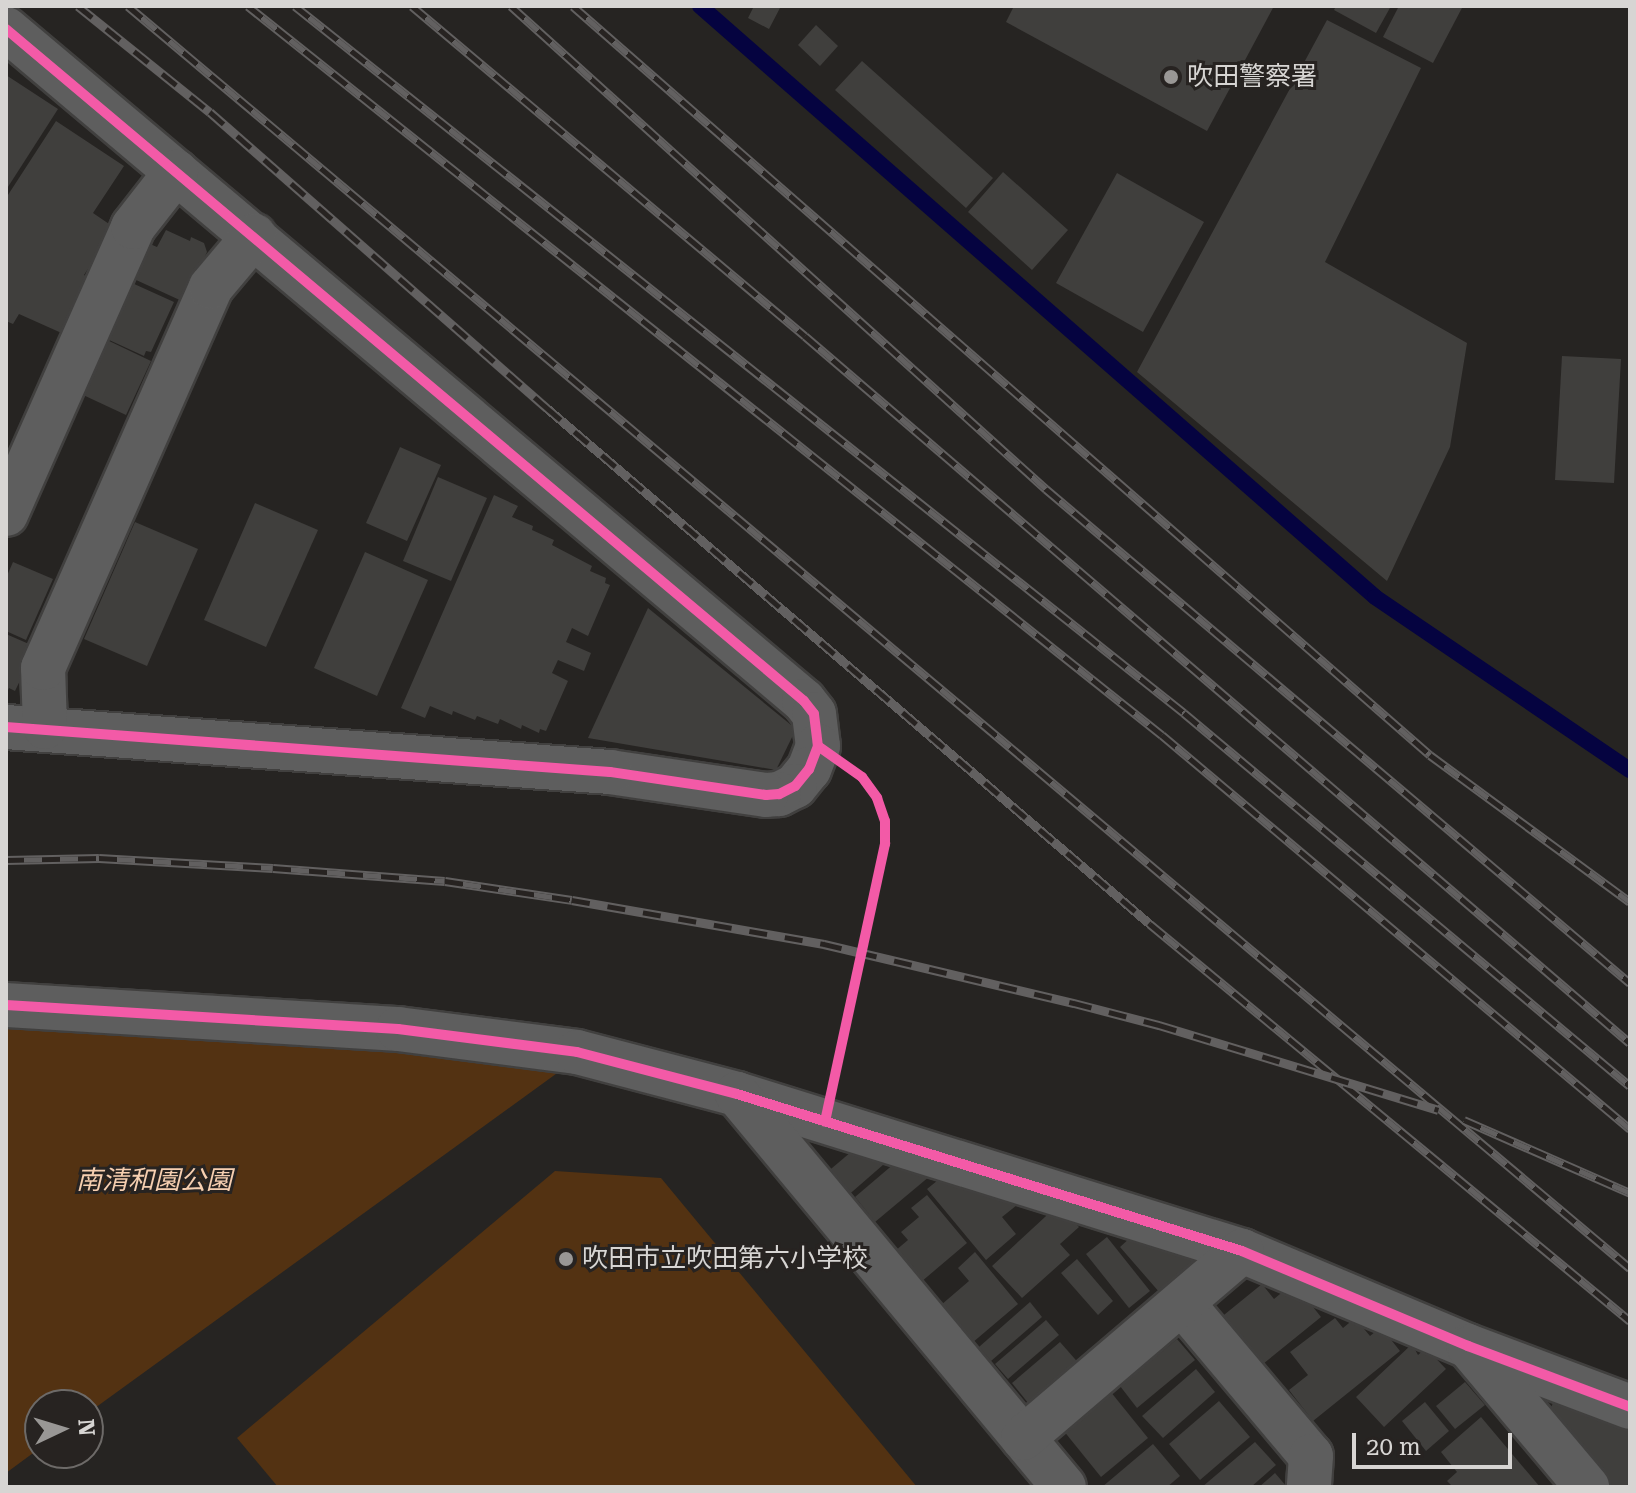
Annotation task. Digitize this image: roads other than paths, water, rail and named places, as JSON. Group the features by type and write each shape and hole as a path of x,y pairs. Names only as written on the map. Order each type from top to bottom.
{"street":[{"path":"6,29 254,236 804,701 814,714 818,746 809,769 795,786 779,794 766,795 596,771 26,727 43,668 211,287 254,236"},
{"path":"6,514 133,227 176,172"},
{"path":"6,1005 398,1029 577,1052 737,1094 1242,1251 1468,1346 1630,1407"},
{"path":"737,1094 1064,1487"},
{"path":"1023,1438 1242,1251"},
{"path":"1182,1303 1311,1456 1309,1487"},
{"path":"1468,1346 1587,1487"}],"waterway":[{"path":"700,6 1375,597 1630,770"}],"railway":[{"path":"78,6 210,112 547,408 1150,924 1630,1321"},
{"path":"128,6 1630,1268"},
{"path":"248,6 1162,735 1630,1129"},
{"path":"295,6 1184,713 1630,1086"},
{"path":"412,6 805,336 1630,1043"},
{"path":"511,6 1046,489 1630,983"},
{"path":"573,6 1430,755 1630,902"},
{"path":"6,860 99,858 273,868 445,881 572,900 824,944 1074,1003 1159,1025 1438,1110"},
{"path":"1464,1120 1630,1193"}],"place":[{"name":"吹田警察署","path":"1171,77"},
{"name":"吹田市立吹田第六小学校","path":"566,1259"}],"park label":[{"name":"南清和園公園","path":"154,1181"}]}
